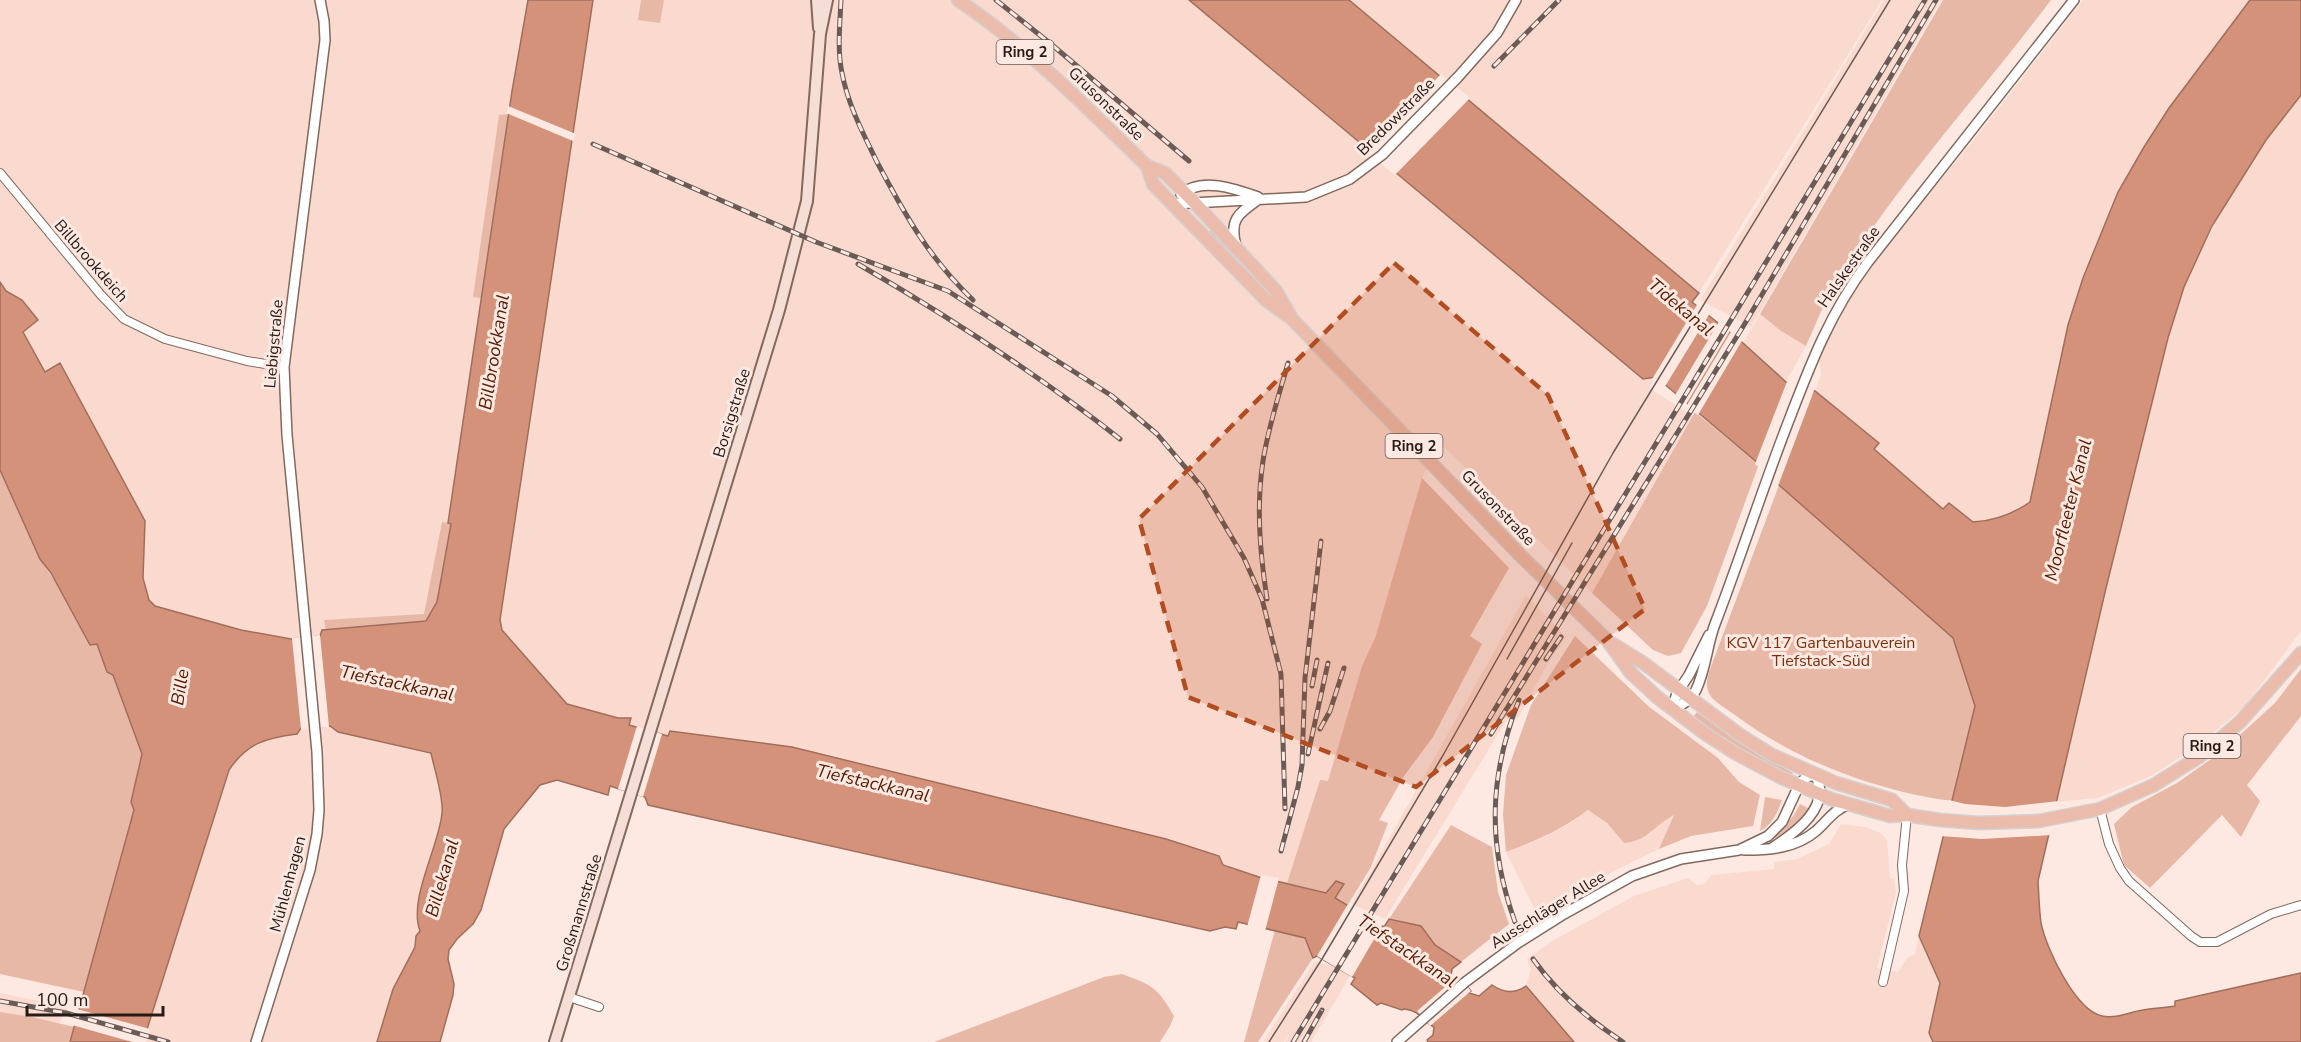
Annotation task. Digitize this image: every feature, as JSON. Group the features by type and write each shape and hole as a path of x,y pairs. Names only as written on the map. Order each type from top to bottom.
{"main road":[{"name":"Borsigstraße","path":"817,0 820,34"},
{"name":"Borsigstraße","path":"631,793 779,310 805,214 820,34 826,0"},
{"name":"Grusonstraße","path":"958,0 983,17 1045,69 1147,166 1165,173 1276,291 1292,319"},
{"name":"Grusonstraße","path":"1147,166 1153,184 1267,301 1292,319 1525,560 1606,640 1631,673 1672,709 1735,753 1820,795"},
{"name":"Grusonstraße","path":"1606,640 1642,662 1740,735 1772,755 1815,775"},
{"name":"Ring 2","path":"1820,795 1890,816 1907,814 1961,822 2016,824 2100,809 2154,786 2199,757 2240,722 2301,653"},
{"name":"Ring 2","path":"1815,775 1892,800 1907,814"},
{"name":"Großmannstraße","path":"555,1042 631,793"}],"street":[{"name":"Bredowstraße","path":"1173,204 1306,197 1350,179 1370,166 1458,77 1497,33 1516,0"},
{"name":"Halskestraße","path":"1690,699 1700,679 1714,628 1744,549 1766,481 1825,330 1854,281 2074,0"},
{"name":"Liebigstraße","path":"314,729 287,429 284,367 325,40 321,1"},
{"name":"Billbrookdeich","path":"0,173 101,295 124,319 165,339 247,361 284,367"},
{"name":"Bredowstraße","path":"1184,192 1192,187 1206,186 1238,190 1261,198"},
{"path":"1173,204 1184,192"},
{"path":"1236,247 1233,232 1236,218 1243,210 1261,198"},
{"name":"Halskestraße","path":"1672,709 1678,690 1689,675 1714,628"},
{"path":"1672,709 1690,699"},
{"name":"Mühlenhagen","path":"256,1042 314,852 319,795 314,729"},
{"path":"1772,848 1806,820 1816,807 1820,795 1815,775 1804,779 1798,786"},
{"name":"Ausschläger Allee","path":"1739,850 1756,843 1780,825 1798,786"},
{"name":"Ausschläger Allee","path":"1397,1042 1464,983 1524,939 1632,876 1681,860 1739,850 1772,848 1800,841 1816,830 1838,809 1849,804"},
{"path":"2100,809 2112,854 2129,881 2200,942 2217,942 2264,917 2301,905"},
{"path":"1883,982 1904,891 1902,865 1907,814"},
{"path":"569,997 599,1007"}],"highlighted area":[{"path":"1394,263 1548,395 1645,609 1416,787 1188,697 1139,519"}],"shaded area":[{"path":"0,0 528,0 448,523 427,621 322,630 320,636 292,639 241,630 155,606 149,601 143,578 145,521 60,364 45,373 23,332 38,321 23,300 6,291 0,282"},
{"path":"593,0 1189,0 1643,379 1656,377 1649,388 1693,416 1592,593 1440,443 1422,478 1375,638 1362,666 1328,782 1320,780 1287,883 1259,877 1223,865 1219,856 1166,839 792,747 671,732 668,737 628,725 630,718 618,718 567,704 502,630 500,621"},
{"path":"1349,0 1882,0 1699,293"},
{"path":"1884,0 1941,0 1751,327 1700,300"},
{"path":"2083,0 2250,0 2169,108 2118,192 2068,325 2030,502 2022,508 1993,519 1972,522 1949,503 1944,509 1874,449 1878,444 1815,391 1821,374 1819,362 1831,331 1848,298 1874,261 1976,137"},
{"path":"2301,95 2301,631 2246,705 2199,745 2151,776 2098,798 2056,802 2164,354 2184,287 2222,209 2266,140"},
{"path":"1760,314 1781,331 1806,346 1786,382 1743,343"},
{"path":"1526,595 1566,637 1547,665 1518,718 1506,721 1385,919 1352,904"},
{"path":"330,726 338,732 431,753 443,812 418,905 420,931 416,936 415,947 393,989 377,1042 143,1042 229,770 236,759 249,747 272,737 297,734 301,728"},
{"path":"1588,810 1607,823 1624,843 1651,833 1658,823 1674,815 1659,849 1535,910 1506,852 1541,839 1569,824"},
{"path":"1841,824 1865,827 1881,833 1887,840 1890,878 1894,879 1896,893 1877,968 1898,972 1907,958 1915,954 1919,936 1940,983 1929,1033 1933,1042 1574,1042 1526,986 1531,970 1527,959 1552,941 1634,896 1688,878 1697,885 1705,884 1711,875 1774,869 1774,862 1797,859 1829,844"},
{"path":"1334,960 1353,971 1311,1042 1285,1042 1294,1026 1284,1042 1263,1042 1315,961 1330,966"},
{"path":"0,993 68,1007 59,1023 0,1012"}],"green space":[{"path":"641,0 664,0 660,23 638,20"},
{"path":"1943,0 2051,0 1879,219 1829,296 1806,346 1781,331 1760,314"},
{"path":"509,114 481,298 473,297 499,115"},
{"path":"1213,228 1269,292 1267,294 1208,233"},
{"name":"KGV 117 Gartenbauverein Tiefstack-Süd","path":"1695,412 1759,464 1707,606 1681,653 1668,656 1653,650 1592,593"},
{"path":"0,470 40,559 97,644 107,671 113,675 142,754 131,802 134,810 84,992 0,974"},
{"path":"1422,478 1509,568 1470,636 1482,644 1433,737 1404,776 1379,820 1388,823 1371,867 1347,906 1326,893 1287,883 1320,780 1328,781 1362,666 1375,638"},
{"name":"KGV 117 Gartenbauverein Tiefstack-Süd","path":"1779,485 1953,638 1975,706 1952,801 1895,790 1838,772 1759,731 1710,695 1707,684 1710,670"},
{"path":"442,522 451,523 437,602 427,621 326,630 324,620 424,614"},
{"path":"1575,636 1648,706 1718,758 1739,782 1760,795 1753,826 1691,836 1659,849 1674,815 1645,836 1624,843 1607,823 1588,810 1549,834 1506,852 1503,814 1506,775 1531,705"},
{"path":"2301,669 2301,716 2247,785 2260,801 2241,837 2222,815 2150,888 2124,865 2114,824 2132,807 2177,783 2221,752 2275,703"},
{"path":"1697,712 1757,753 1793,773 1790,776 1735,746 1693,717"},
{"path":"1765,797 1782,800 1771,822 1760,831"},
{"path":"1800,804 1810,809 1790,829 1765,843 1777,834 1794,815"},
{"path":"1451,825 1492,847 1498,892 1509,924 1461,962 1435,945 1421,926 1389,919"},
{"path":"1275,930 1305,938 1313,958 1258,1042 1244,1042"},
{"path":"1122,974 1159,993 1174,1016 1160,1042 934,1042 1104,977"},
{"path":"0,1012 75,1027 70,1042 0,1042"}],"water":[{"path":"528,0 593,0 500,620 502,630 567,704 618,718 631,718 629,725 668,736 670,731 792,747 1166,839 1219,856 1223,865 1259,877 1326,893 1336,881 1344,884 1335,898 1384,927 1389,919 1421,926 1435,945 1461,962 1452,969 1451,977 1454,979 1458,976 1471,991 1469,993 1479,996 1492,985 1509,991 1526,986 1574,1042 1428,1042 1427,1040 1433,1035 1434,1027 1410,1010 1402,1010 1381,1003 1377,1005 1351,984 1355,978 1317,956 1313,958 1305,938 1238,922 1236,929 1225,927 1210,931 648,805 645,797 610,786 608,795 557,780 540,785 504,829 481,910 473,924 449,950 448,959 454,984 453,995 440,1042 377,1042 393,989 415,947 416,936 420,931 417,918 418,904 440,827 442,800 431,753 338,732 330,726 301,728 297,734 258,743 243,754 229,770 143,1042 70,1042 134,810 131,802 142,754 113,675 107,672 97,644 90,645 51,573 40,559 0,470 0,282 6,291 22,300 38,320 23,332 45,372 60,363 145,521 143,578 149,600 155,606 241,630 291,639 320,636 322,630 426,621 437,602 451,524 448,523 512,91"},
{"path":"1189,0 1349,0 1699,293 1692,302 1743,343 1786,382 1815,391 1879,443 1874,449 1943,509 1949,503 1973,522 2003,516 2030,502 2068,325 2083,278 2118,192 2144,147 2169,108 2250,0 2301,0 2301,95 2266,140 2212,226 2184,287 2168,338 2106,588 2038,881 2041,923 2055,962 2072,991 2092,1011 2102,1016 2113,1017 2147,1009 2175,1006 2175,1001 2301,973 2301,1042 1933,1042 1929,1033 1940,983 1919,936 1975,706 1953,638 1779,485 1759,464 1656,377 1643,379"}],"pier":[{"path":"1441,74 1470,98 1395,175 1366,152"},
{"path":"508,106 576,134 573,141 506,113"},
{"path":"1698,303 1710,313 1664,388 1655,380 1651,381"},
{"path":"1720,320 1731,329 1685,406 1674,397"},
{"path":"1732,330 1743,339 1698,415 1686,407"},
{"path":"1788,379 1795,381 1794,383 1798,382 1815,388 1778,486 1755,464"},
{"path":"320,635 329,727 301,730 292,638"},
{"path":"637,726 662,734 643,797 618,789"},
{"path":"1949,800 1965,804 2005,807 2059,801 2052,835 1982,839 1940,836"},
{"path":"1261,875 1279,878 1265,931 1247,927"},
{"path":"1348,904 1383,924 1352,977 1317,956"},
{"path":"1458,976 1471,991 1430,1026 1417,1011"},
{"path":"77,1009 150,1029 146,1042 132,1042 72,1025"}],"tram line":[{"path":"1269,1042 1322,959 1442,757 1613,453 1890,0"},
{"path":"1507,659 1572,543"}],"railway":[{"path":"841,0 840,64 856,119 908,218 943,268 973,300"},
{"path":"996,0 1189,161"},
{"path":"1494,66 1559,0"},
{"path":"1293,1042 1925,0"},
{"path":"1491,734 1744,325 1936,0"},
{"path":"593,144 816,242 948,291 1112,396 1157,434 1202,487 1244,558 1262,599 1281,674 1285,809"},
{"path":"858,264 992,347 1058,392 1120,439"},
{"path":"1267,599 1260,530 1261,478 1268,436 1288,363"},
{"path":"1281,851 1302,765 1305,678 1321,541"},
{"path":"1546,659 1561,637"},
{"path":"1312,686 1317,660"},
{"path":"1308,754 1328,663"},
{"path":"1320,729 1330,711 1344,668"},
{"path":"1515,922 1500,865 1495,810 1502,756 1519,700"},
{"path":"1533,959 1574,1005 1623,1042"},
{"path":"0,1001 66,1013 168,1042"},
{"path":"1304,1042 1322,1010"}],"water label":[{"name":"Tidekanal","path":"1681,307"},
{"name":"Billbrookkanal","path":"494,352"},
{"name":"Moorfleeter Kanal","path":"2068,510"},
{"name":"Tiefstackkanal","path":"397,683"},
{"name":"Bille","path":"180,687"},
{"name":"Tiefstackkanal","path":"873,783"},
{"name":"Billekanal","path":"442,878"},
{"name":"Tiefstackkanal","path":"1407,951"}]}
